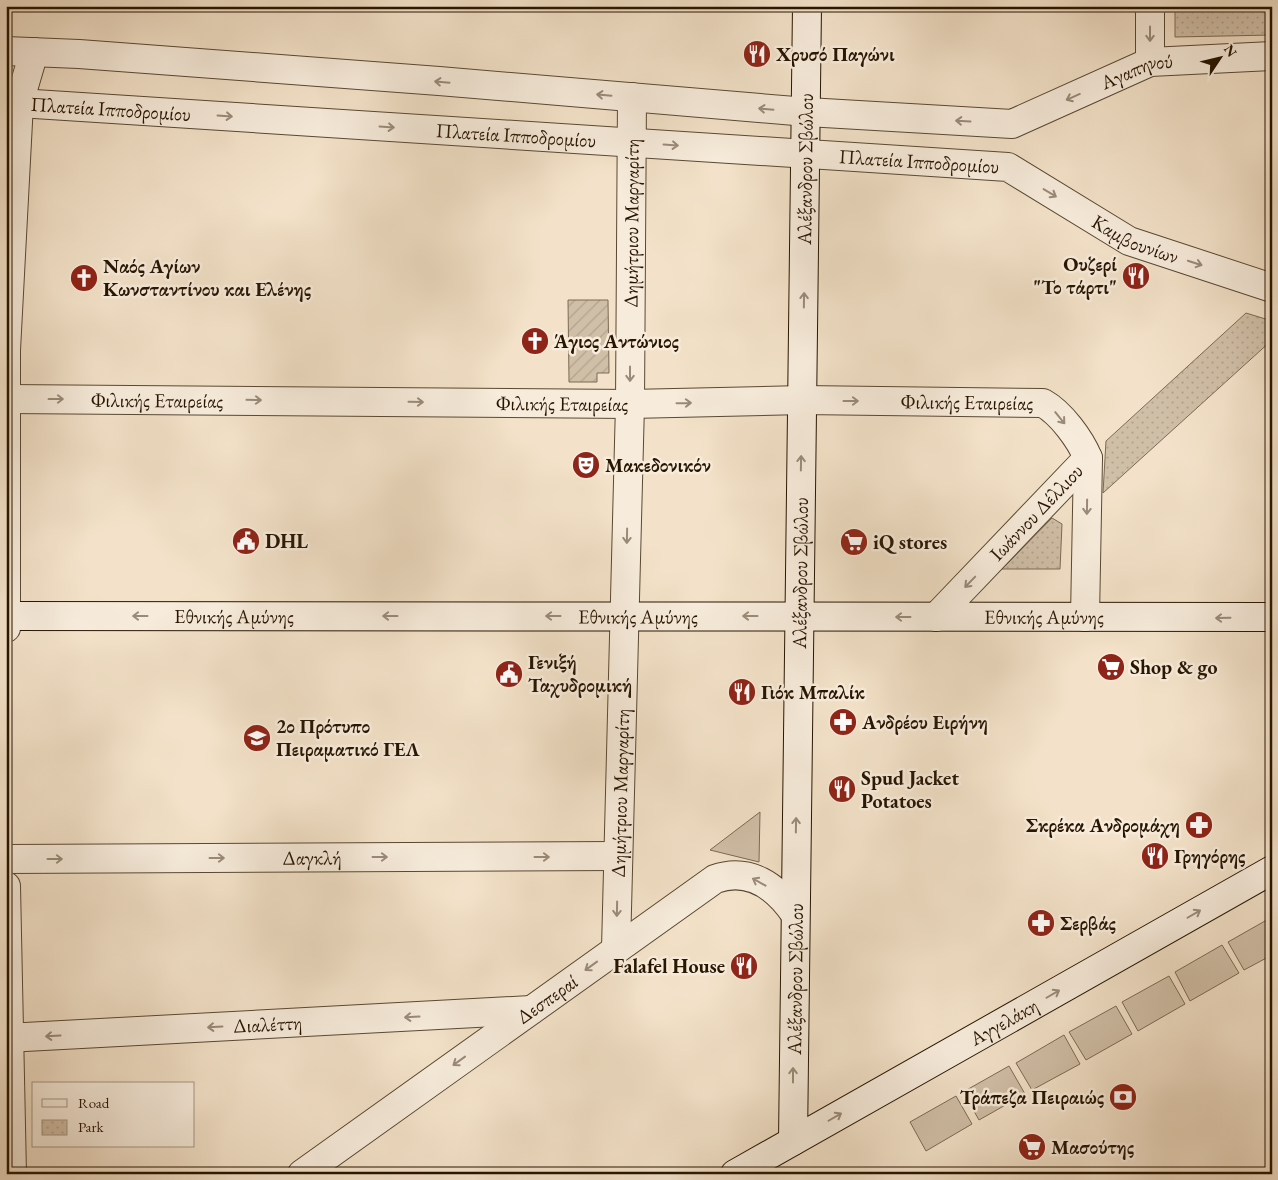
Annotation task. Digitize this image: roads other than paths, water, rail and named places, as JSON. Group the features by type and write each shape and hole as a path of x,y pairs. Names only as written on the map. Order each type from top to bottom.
{"street":[{"name":"Αλέξανδρου Σβώλου","path":"793,1141 807,6"},
{"path":"1150,6 1150,62"},
{"name":"Πλατεία Ιπποδρομίου","path":"6,50 80,54 807,112 1012,124 1008,167 19,103"},
{"path":"6,628 8,399 6,351 19,103 34,52"},
{"name":"Αγαπηνού","path":"1012,124 1150,62 1272,56"},
{"name":"Δημήτριου Μαργαρίτη","path":"616,948 630,404 630,143 632,98"},
{"name":"Καμβουνίων","path":"1008,167 1129,241 1272,288"},
{"name":"Φιλικής Εταιρείας","path":"8,399 630,404 803,400 1043,403 1051,407 1084,448 1088,458"},
{"name":"Ιωάννου Δέλλιου","path":"936,617 1088,458"},
{"name":"Ιωάννου Δέλλιου","path":"1085,617 1088,458"},
{"name":"Εθνικής Αμύνης","path":"6,616 1272,617"},
{"name":"Δαγκλή","path":"6,859 618,856"},
{"name":"Αγγελάκη","path":"735,1174 1272,870"},
{"name":"Δεσπεραί","path":"302,1174 694,892 715,879 727,875 746,876 760,882 779,895 795,914"},
{"path":"6,886 12,1174"},
{"name":"Διαλέττη","path":"8,1038 531,1010"}],"place":[{"name":"Χρυσό Παγώνι","path":"757,54"},
{"name":"Ουζερί \"Το τάρτι\"","path":"1136,276"},
{"name":"Ναός Αγίων Κωνσταντίνου και Ελένης","path":"84,278"},
{"name":"Άγιος Αντώνιος","path":"535,341"},
{"name":"Μακεδονικόν","path":"586,465"},
{"name":"DHL","path":"246,541"},
{"name":"iQ stores","path":"854,542"},
{"name":"Shop & go","path":"1111,667"},
{"name":"Γενιξή Ταχυδρομική","path":"509,674"},
{"name":"Γιόκ Μπαλίκ","path":"742,692"},
{"name":"Ανδρέου Ειρήνη","path":"843,722"},
{"name":"2ο Πρότυπο Πειραματικό ΓΕΛ","path":"257,738"},
{"name":"Spud Jacket Potatoes","path":"842,789"},
{"name":"Σκρέκα Ανδρομάχη","path":"1199,825"},
{"name":"Γρηγόρης","path":"1155,856"},
{"name":"Σερβάς","path":"1041,923"},
{"name":"Falafel House","path":"744,966"},
{"name":"Τράπεζα Πειραιώς","path":"1123,1097"},
{"name":"Μασούτης","path":"1032,1147"}]}
